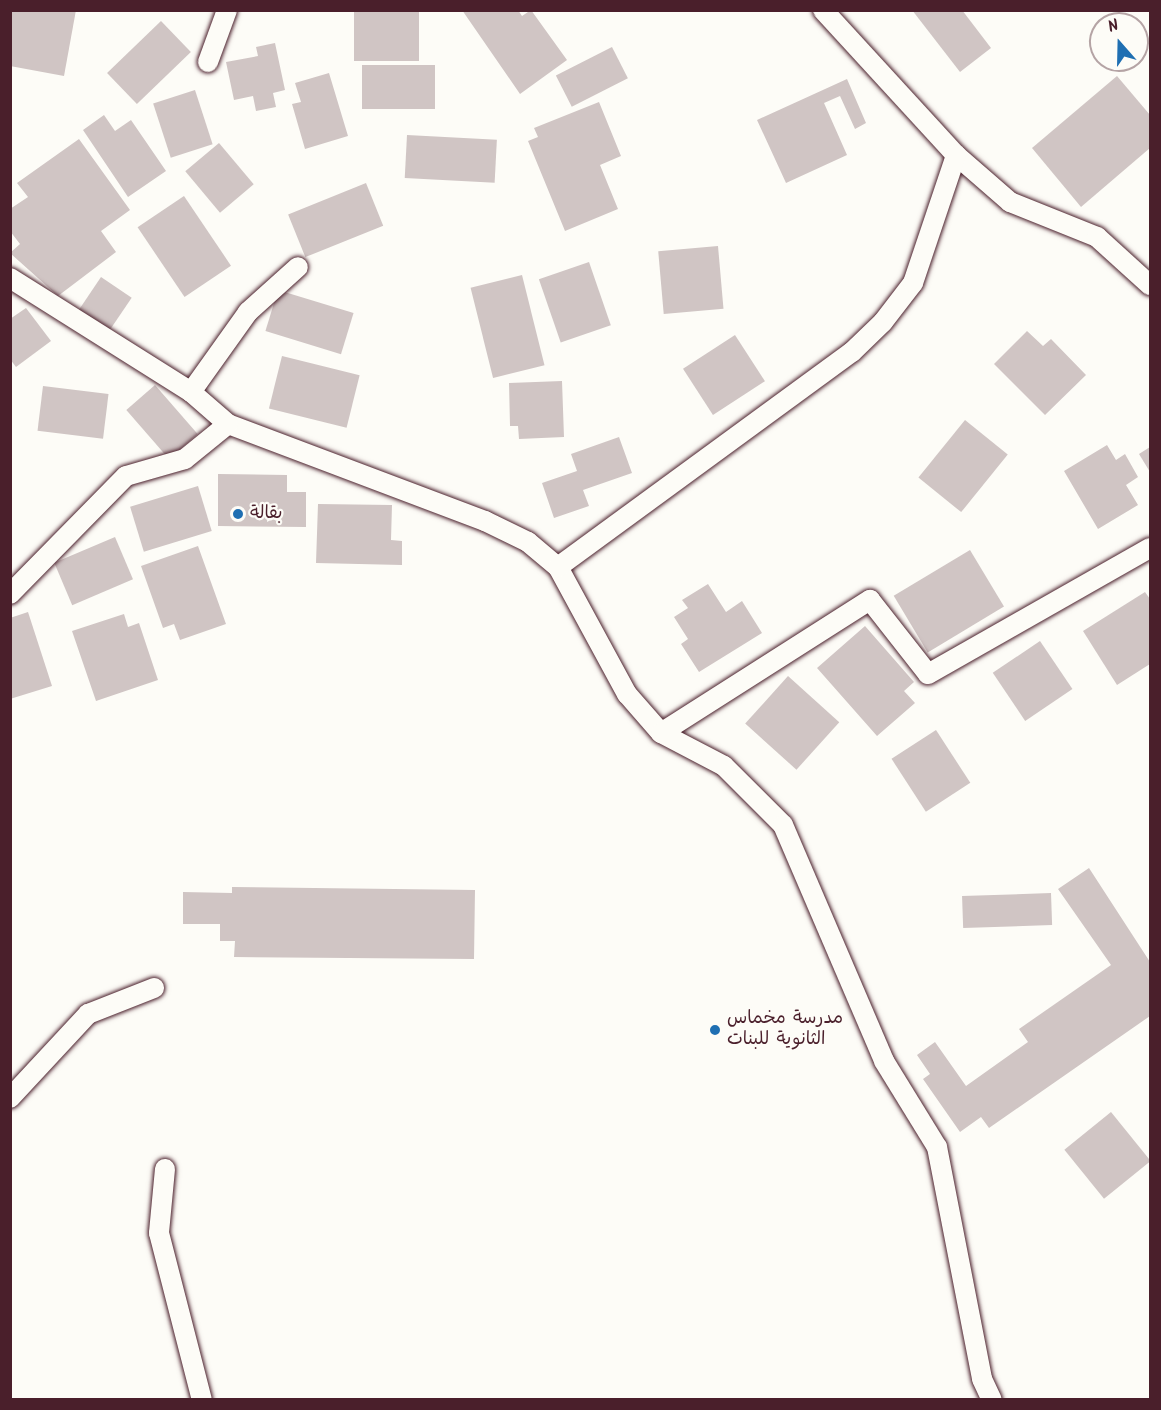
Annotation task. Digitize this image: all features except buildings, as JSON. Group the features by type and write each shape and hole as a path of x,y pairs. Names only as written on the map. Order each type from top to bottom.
{"street":[{"path":"207,62 227,10"},
{"path":"823,10 956,155 1010,202 1097,237 1150,285"},
{"path":"558,567 852,352 883,322 913,284 956,155"},
{"path":"191,392 248,312 298,267"},
{"path":"10,278 191,392 228,424 485,521 528,542 558,567 627,694 661,733 724,766 783,825 884,1061 937,1147 982,1379 992,1400"},
{"path":"10,594 126,476 185,459 228,424"},
{"path":"661,733 870,600 928,674 1150,548"},
{"path":"10,1098 88,1014 154,988"},
{"path":"165,1169 159,1233 202,1400"}],"place":[{"name":"بقالة","path":"238,514"},
{"name":"مدرسة مخماس الثانوية للبنات","path":"715,1030"}]}
